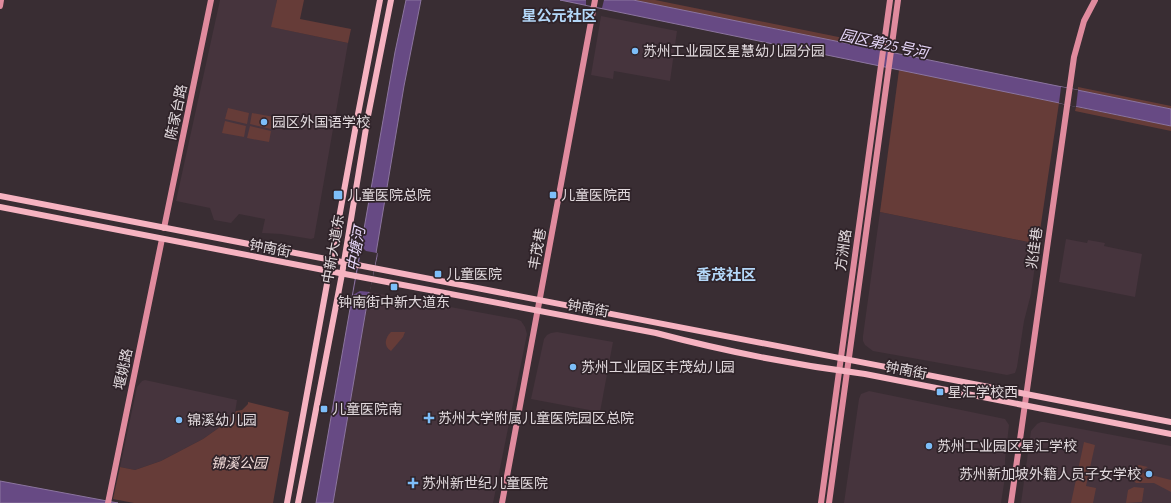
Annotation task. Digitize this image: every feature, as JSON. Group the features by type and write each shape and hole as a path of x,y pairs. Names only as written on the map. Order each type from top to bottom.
{"main road":[{"name":"中新大道东","path":"287,503 380,0"},
{"name":"中新大道东","path":"298,503 342,274 368,116 391,0"},
{"name":"钟南街","path":"0,196 1171,422"},
{"name":"钟南街","path":"0,207 342,274 656,333 689,342 839,371 865,374 1171,434"}],"street":[{"path":"0,6 1,0"},
{"name":"陈家台路","path":"164,228 211,0"},
{"name":"方洲路","path":"821,503 890,0"},
{"name":"方洲路","path":"829,503 898,0"},
{"name":"兆佳巷","path":"1011,503 1025,394 1074,57 1084,21 1095,0"},
{"name":"丰茂巷","path":"502,503 594,3"},
{"name":"堰姚路","path":"108,501 162,239"}],"shaded area":[{"name":"园区外国语学校","path":"220,0 277,0 272,27 348,43 314,238 311,239 281,234 262,233 265,219 239,214 231,223 214,220 210,208 176,201"},
{"path":"406,0 421,0 404,86 376,253 377,256 369,292 333,503 316,503 395,52"},
{"path":"560,0 633,0 1171,109 1171,126"},
{"name":"苏州工业园区星慧幼儿园分园","path":"601,16 677,31 670,81 614,71 613,79 591,75"},
{"path":"880,212 1038,244 1031,294 1024,321 1015,373 1007,375 873,351 865,345 863,336"},
{"path":"1066,239 1087,243 1088,240 1105,243 1104,246 1142,254 1135,297 1059,282"},
{"name":"苏州大学附属儿童医院园区总院","path":"369,292 516,319 521,321 525,327 527,334 493,503 333,503"},
{"name":"苏州工业园区丰茂幼儿园","path":"557,332 613,342 600,412 531,399 544,339 547,335"},
{"name":"锦溪幼儿园","path":"145,380 237,400 235,413 220,427 203,439 161,461 135,470 120,467 137,387 142,381"},
{"name":"苏州工业园区星汇学校","path":"869,391 1005,419 1009,425 1005,460 1005,477 1001,503 844,503 859,399 861,394"},
{"path":"1041,422 1171,446 1171,503 1021,503 1031,431"},
{"path":"0,481 118,503 0,503"}],"green space":[{"path":"277,0 304,0 300,19 351,29 348,43 271,27"},
{"path":"633,0 655,0 873,44 873,49"},
{"path":"899,70 1059,103 1038,244 880,212"},
{"path":"1078,87 1171,106 1171,109 1078,90"},
{"path":"1076,107 1171,126 1171,131 1075,111"},
{"path":"228,108 249,113 247,124 225,119"},
{"path":"252,113 274,117 271,129 250,124"},
{"path":"225,121 246,126 244,137 222,133"},
{"path":"250,126 271,131 269,142 247,138"},
{"path":"391,332 405,332 403,337 391,351 388,349 386,342 387,337"},
{"name":"锦溪公园","path":"248,402 289,412 273,503 134,503 113,499 120,467 135,470 161,461 203,439 220,427 236,411 242,410"},
{"path":"1084,442 1095,445 1086,486 1096,488 1093,503 1071,503"},
{"path":"1139,465 1148,467 1139,472 1171,480 1171,492 1154,483 1136,483 1132,479 1131,472 1133,467"},
{"path":"1134,487 1144,488 1142,502 1126,503 1128,490"}],"pier":[{"path":"586,0 604,0 602,8 586,5"},
{"path":"1061,87 1078,90 1076,107 1059,103"},
{"path":"362,247 366,251 377,253 370,292 360,291 353,295"}],"place":[{"name":"苏州工业园区星慧幼儿园分园","path":"635,51"},
{"name":"园区外国语学校","path":"264,122"},
{"name":"儿童医院总院","path":"338,195"},
{"name":"儿童医院西","path":"553,195"},
{"name":"儿童医院","path":"438,274"},
{"name":"钟南街中新大道东","path":"394,287"},
{"name":"苏州工业园区丰茂幼儿园","path":"573,367"},
{"name":"星汇学校西","path":"940,392"},
{"name":"儿童医院南","path":"324,409"},
{"name":"苏州大学附属儿童医院园区总院","path":"429,418"},
{"name":"锦溪幼儿园","path":"179,420"},
{"name":"苏州工业园区星汇学校","path":"929,446"},
{"name":"苏州新加坡外籍人员子女学校","path":"1149,474"},
{"name":"苏州新世纪儿童医院","path":"413,483"}],"district":[{"name":"星公元社区","path":"559,16"},
{"name":"香茂社区","path":"726,275"}],"water label":[{"name":"园区第25号河","path":"884,44"},
{"name":"中塘河","path":"356,249"}]}
